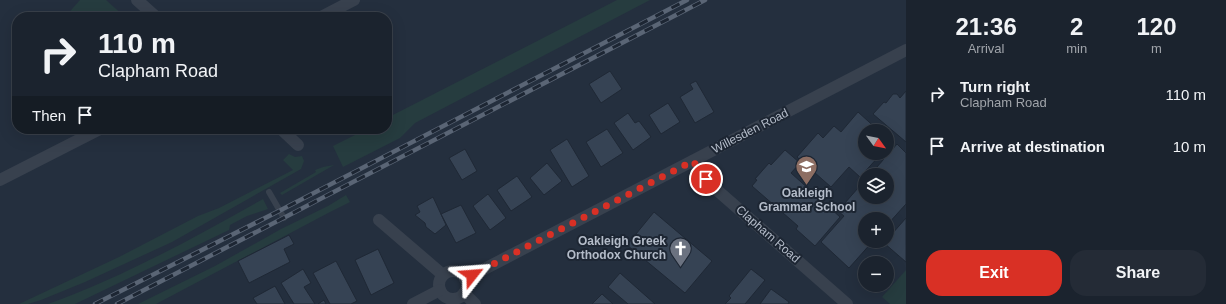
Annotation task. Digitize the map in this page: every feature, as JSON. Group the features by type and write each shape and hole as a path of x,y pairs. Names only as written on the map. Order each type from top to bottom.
{"street":[{"path":"137,0 150,12"},
{"path":"331,12 354,0"},
{"name":"Willesden Road","path":"465,279 906,50"},
{"path":"0,180 90,134"},
{"path":"286,134 298,145"},
{"name":"Clapham Road","path":"693,161 710,184 847,304"},
{"path":"378,220 443,275"},
{"path":"456,271 462,274 466,284 464,293 456,298 448,298 442,294 439,282 443,275 448,272 456,271"},
{"path":"413,304 440,290"},
{"path":"464,293 475,304"}],"lane":[{"path":"269,192 284,218"}],"green space":[{"path":"80,0 106,0 119,12 69,12"},
{"path":"617,0 650,0 415,123 400,138 343,167 333,146 357,134 392,134 392,115"},
{"path":"289,154 295,157 302,156 304,161 301,169 172,242 85,282 41,300 28,304 19,304 119,257 198,216 219,208 293,170 283,160"},
{"path":"334,165 282,195 280,193 316,172 315,170"},
{"path":"346,195 350,202 156,304 138,304 215,266"},
{"path":"263,199 268,209 247,216 230,225 229,230 75,304 48,304 104,281 158,256"},
{"path":"906,270 906,304 890,304 882,297 886,292 894,292 894,284"}],"building":[{"path":"610,71 622,89 601,103 589,84"},
{"path":"696,81 714,112 695,123 680,97 693,89 690,84"},
{"path":"906,91 906,142 894,132 894,124 885,124 873,114 884,102 886,103 893,94 897,94 900,98"},
{"path":"668,103 680,122 661,134 649,115"},
{"path":"858,112 871,124 858,124 858,160 876,160 868,168 858,168 858,175 849,167 831,187 797,157 818,133 823,138 834,126 841,132"},
{"path":"628,113 635,123 639,121 651,137 633,150 614,123"},
{"path":"607,129 623,153 601,167 586,142"},
{"path":"567,139 589,176 572,187 550,150"},
{"path":"897,144 906,153 906,204 894,217 894,212 858,212 858,248 867,248 858,256 849,268 821,242 844,216 838,211 858,188 858,204 894,204 894,168 876,168 883,160 894,160 894,147"},
{"path":"465,149 477,171 462,180 449,158"},
{"path":"785,150 800,163 791,173 840,217 815,246 796,229 798,226 752,186 757,180 755,179 769,163 771,165"},
{"path":"547,163 562,181 544,195 530,178"},
{"path":"517,176 532,197 511,211 497,190"},
{"path":"488,194 506,218 490,230 473,206"},
{"path":"433,197 446,225 435,234 415,215 420,212 417,206"},
{"path":"461,205 476,233 456,243 441,214"},
{"path":"654,212 712,261 685,293 627,245"},
{"path":"906,218 906,262 890,248 894,248 894,232"},
{"path":"289,235 294,244 284,249 290,262 249,283 238,261"},
{"path":"378,249 394,283 371,295 355,260"},
{"path":"336,261 357,301 351,304 330,304 313,273"},
{"path":"303,269 311,283 304,287 315,304 294,304 281,283"},
{"path":"751,269 765,280 745,304 725,304 731,298 729,296"},
{"path":"620,273 655,304 628,304 608,287"},
{"path":"275,286 285,304 257,304 253,298"},
{"path":"771,289 789,302 788,304 760,304"},
{"path":"602,294 613,304 592,304"},
{"path":"324,300 326,304 318,304"}],"railway":[{"path":"95,304 279,211 687,0"},
{"path":"117,304 705,0"}],"place":[{"name":"Oakleigh Grammar School","path":"807,186"},
{"name":"Oakleigh Greek Orthodox Church","path":"681,268"}],"route":[{"path":"472,275 693,161 706,179"}]}
